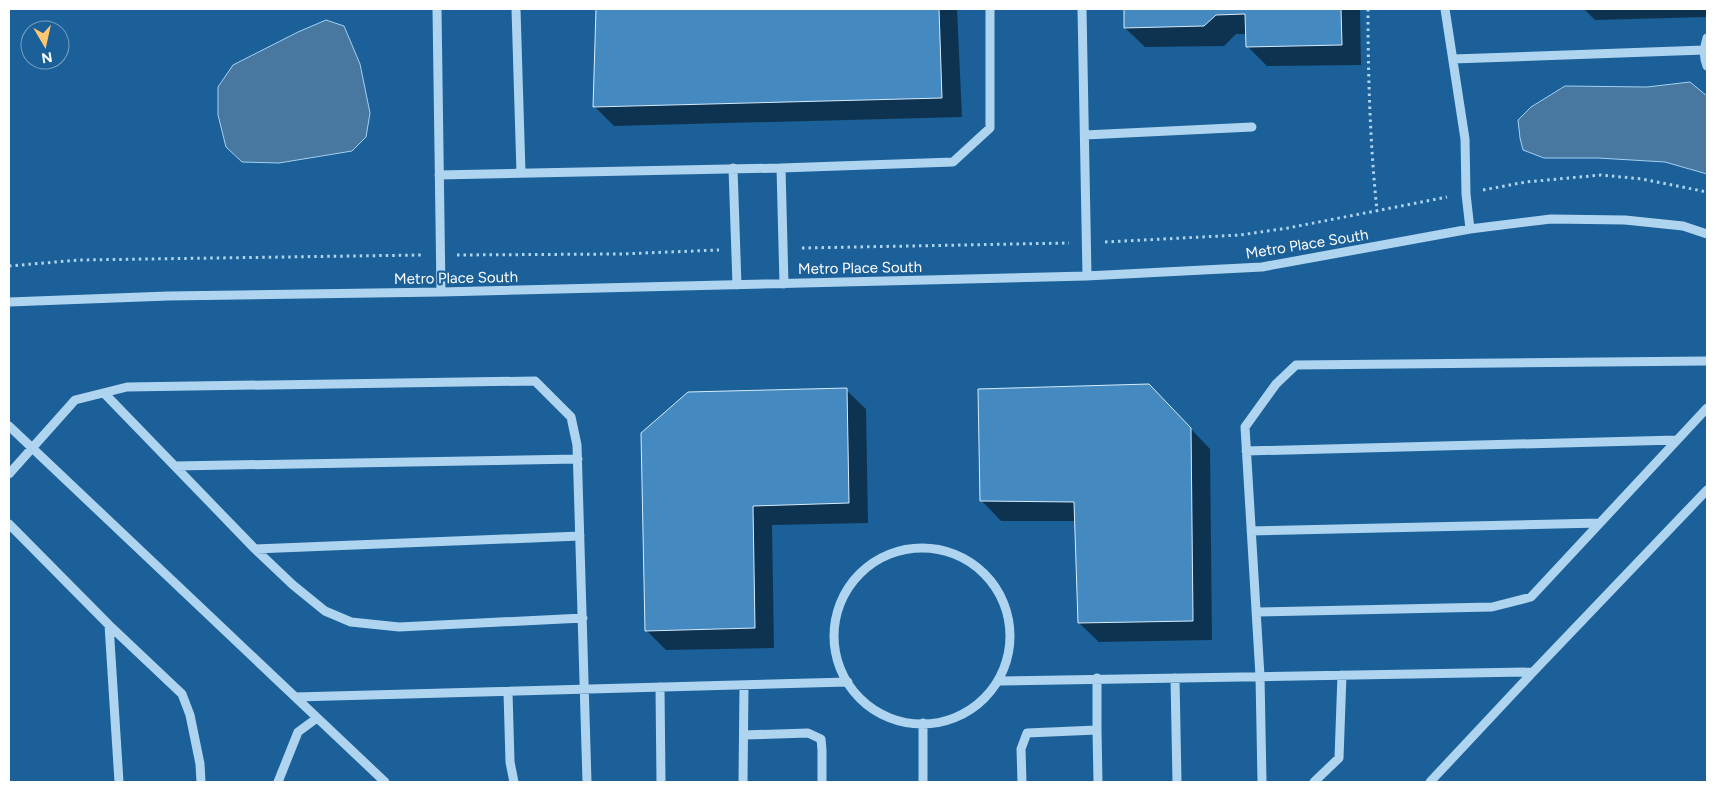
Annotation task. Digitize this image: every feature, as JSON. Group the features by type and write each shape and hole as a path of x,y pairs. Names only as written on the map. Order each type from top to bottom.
{"street":[{"path":"437,9 441,292"},
{"path":"516,9 521,173"},
{"path":"439,175 781,168 953,162 990,128 990,9"},
{"path":"1082,9 1087,276"},
{"path":"1444,9 1465,139 1466,194 1470,229"},
{"path":"1707,38 1704,50 1707,66"},
{"path":"1453,59 1704,50"},
{"path":"1084,135 1252,127"},
{"path":"733,168 737,285"},
{"path":"781,168 784,284"},
{"name":"Metro Place South","path":"9,302 168,296 441,292 1087,276 1262,267 1470,229 1551,220 1625,220 1683,226 1707,234"},
{"path":"1262,782 1260,676 1245,427 1276,384 1296,365 1707,361"},
{"path":"9,474 75,400 127,387 535,381 571,417 577,445 587,782"},
{"path":"104,393 255,549 292,585 325,612 351,622 399,627 583,618"},
{"path":"1256,612 1492,607 1531,596 1707,408"},
{"path":"9,426 385,782"},
{"path":"1246,451 1677,440"},
{"path":"175,466 578,460"},
{"path":"1430,782 1707,490"},
{"path":"1251,531 1600,523"},
{"path":"9,524 109,625 182,694 190,715 200,764 201,782"},
{"path":"255,549 580,536"},
{"path":"920,548 948,552 974,565 994,586 1007,613 1010,642 1005,668 1000,681 988,694 965,712 938,722 909,723 881,714 858,697 841,673 833,645 835,616 846,589 866,568 891,553 920,548"},
{"path":"109,625 119,782"},
{"path":"1000,681 1533,672"},
{"path":"1314,782 1339,758 1342,675"},
{"path":"1097,678 1098,782"},
{"path":"1175,678 1177,782"},
{"path":"295,697 848,682"},
{"path":"743,782 744,685"},
{"path":"660,688 661,782"},
{"path":"508,692 510,762 514,782"},
{"path":"278,782 298,732 317,718"},
{"path":"923,723 923,782"},
{"path":"1022,782 1021,749 1027,733 1097,730"},
{"path":"744,735 808,733 820,739 822,782"}],"path":[{"path":"1368,9 1368,92 1377,211"},
{"path":"783,248 1087,243 1240,235 1288,228 1526,182 1601,175 1642,179 1707,192"},
{"path":"9,266 89,260 620,254 736,250"}],"water":[{"path":"326,20 344,26 360,64 370,113 366,137 352,151 279,163 242,162 226,147 218,115 218,87 233,65"},
{"path":"1690,82 1707,96 1707,174 1665,162 1598,158 1544,158 1523,150 1518,120 1531,107 1565,86 1647,87"}],"building":[{"path":"596,9 939,9 942,98 593,107"},
{"path":"1124,9 1341,9 1342,45 1246,47 1245,14 1216,15 1204,26 1124,28"},
{"path":"1149,384 1191,428 1193,621 1078,623 1074,502 980,501 978,389"},
{"path":"847,388 849,503 753,506 755,628 645,631 641,433 688,392"}]}
